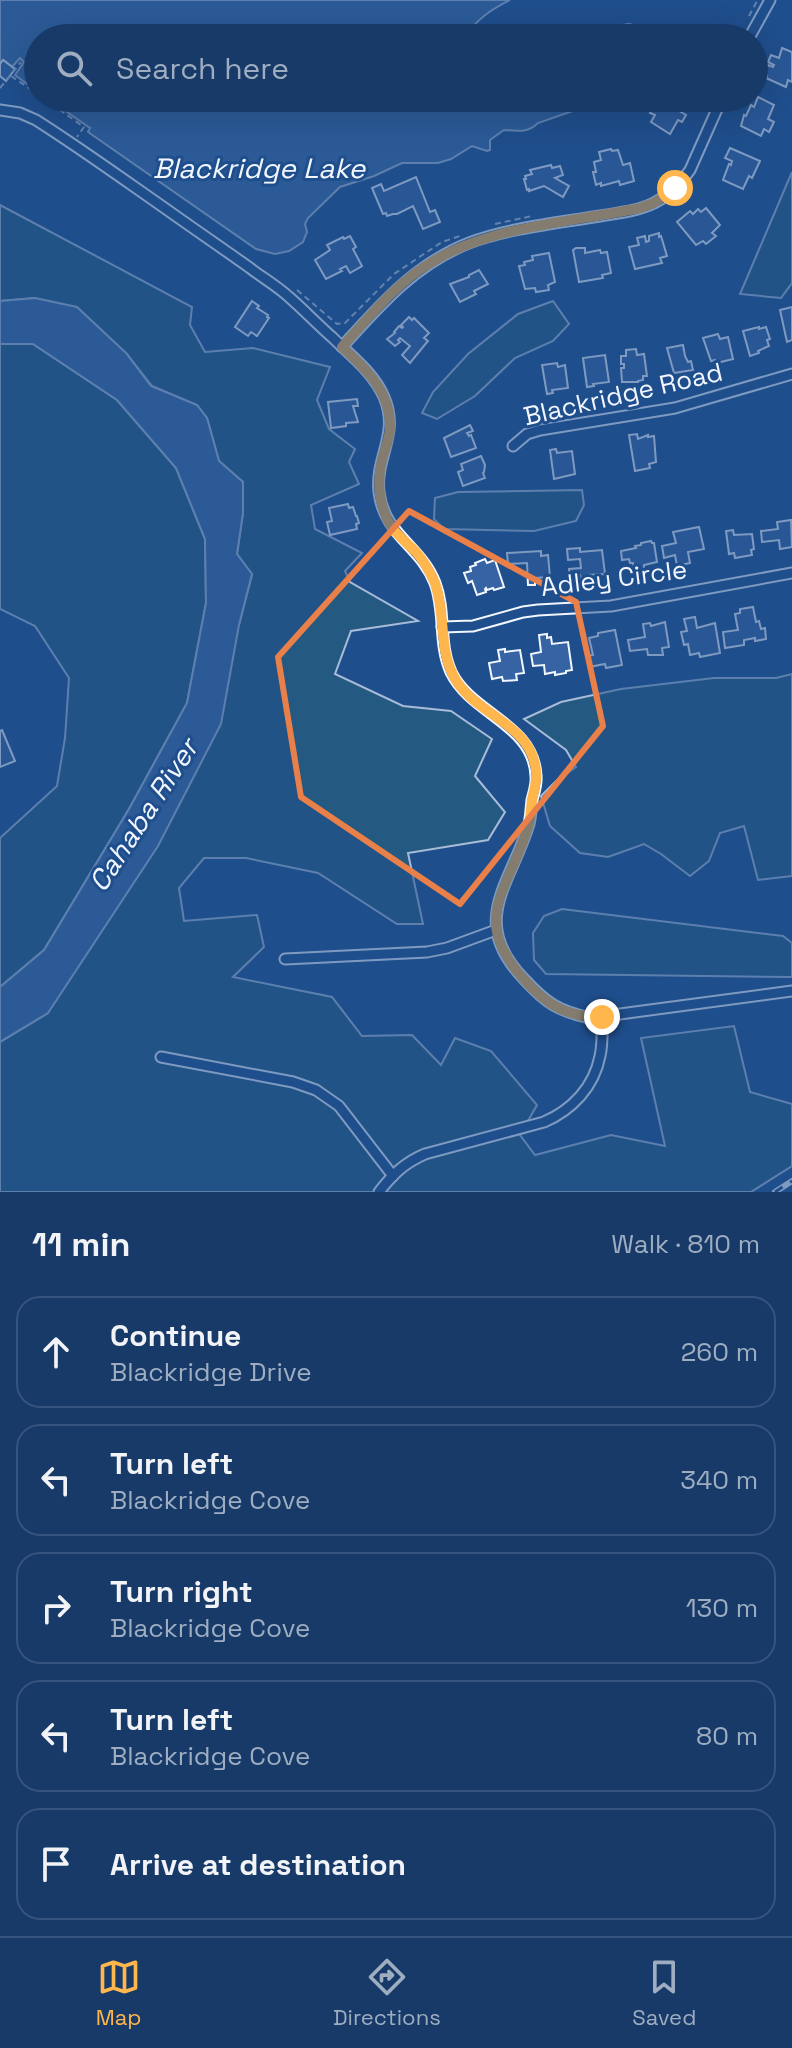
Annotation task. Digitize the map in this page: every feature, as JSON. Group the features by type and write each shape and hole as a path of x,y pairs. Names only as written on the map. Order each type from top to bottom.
{"street":[{"path":"756,24 770,0"},
{"path":"0,110 20,113 56,132 287,295 375,380 386,401 390,427 379,475 382,506 395,532 417,554 430,573 440,600 443,649 451,672 475,701 518,736 531,752 535,766 537,780 529,823 495,914 496,930 504,953 519,975 551,1005 590,1018 792,991"},
{"path":"342,347 381,304 414,274 469,243 640,208 665,197 690,170 716,112"},
{"name":"Blackridge Road","path":"513,446 527,434 540,430 675,408 792,374"},
{"name":"Adley Circle","path":"442,627 473,626 523,612 611,606 792,573"},
{"path":"285,959 427,952 496,930"},
{"path":"379,1192 400,1167 425,1154 558,1116 584,1094 592,1078 600,1056 602,1017"},
{"path":"161,1057 293,1082 316,1090 339,1106 393,1176"}],"path":[{"path":"0,88 21,62"},
{"path":"10,75 24,84"},
{"path":"63,112 84,127 77,137"},
{"path":"495,224 534,216"},
{"path":"290,286 337,324 345,323 401,268 442,242 469,233"}],"highlighted area":[{"path":"409,511 576,602 603,726 460,904 301,797 278,657"}],"shaded area":[{"path":"792,172 792,283 781,298 740,294"},
{"path":"0,205 192,307 190,325 205,352 253,348 330,367 317,400 329,429 355,449 349,462 359,484 311,505 315,529 362,553 345,571 350,582 418,621 351,631 335,674 403,706 451,711 492,739 475,776 505,812 488,840 408,853 423,924 397,924 318,873 246,858 204,858 179,888 184,921 257,915 264,947 233,977 332,997 362,1036 412,1035 441,1065 455,1038 491,1051 537,1105 520,1135 535,1155 611,1135 665,1146 641,1038 734,1026 750,1092 792,1104 792,1166 751,1192 0,1192 0,1042 48,1013 239,625 252,575 237,554 243,513 243,482 219,461 207,418 197,405 152,386 126,353 35,298 0,301"},
{"path":"553,301 569,324 553,341 515,358 475,396 437,419 422,413 433,392 468,354 518,314"},
{"path":"0,344 33,344 117,400 176,468 205,539 206,603 187,703 129,809 44,950 0,987 0,838 57,786 65,738 69,678 35,626 0,609"},
{"path":"582,490 584,505 576,521 534,531 444,529 434,519 435,498 458,492"},
{"path":"792,674 792,876 758,880 744,826 720,833 709,861 690,876 644,844 608,857 580,853 550,826 541,796 576,767 566,750 524,719 561,702 621,689 714,678 776,678"},
{"path":"562,909 783,936 792,943 792,977 546,974 534,960 533,933 544,916"}],"water":[{"path":"0,0 510,0 476,24 24,24 24,62 20,58 12,67 4,60 0,64"},
{"path":"24,62 24,82 15,75"},
{"name":"Blackridge Lake","path":"67,112 570,112 527,130 504,130 490,140 490,150 487,151 472,146 438,163 402,163 340,187 308,218 303,242 289,251 275,254 256,249 88,132 90,128"},
{"name":"Cahaba River","path":"35,298 77,307 126,353 151,386 197,405 207,418 219,461 243,482 243,513 237,554 252,574 239,625 221,724 158,846 48,1013 0,1042 0,987 44,950 129,809 187,703 206,603 205,539 176,468 117,400 33,344 0,344 0,301"}],"building":[{"path":"782,48 792,52 792,82 788,80 786,87 768,79 768,65 774,65 768,62 771,55 779,58"},
{"path":"3,60 15,69 6,81 0,76"},
{"path":"768,102 774,105 768,119 774,122 769,132 764,129 761,136 741,126 748,112 768,112"},
{"path":"681,112 686,115 682,122 678,120 670,134 651,122 655,115 650,113"},
{"path":"730,148 760,161 743,189 723,180 732,161 725,158"},
{"path":"618,150 623,165 630,163 634,181 620,185 619,181 596,185 594,162 601,160 599,152"},
{"path":"551,165 552,168 560,166 563,175 555,178 569,186 563,197 544,186 527,190 524,179 532,174 530,170"},
{"path":"416,177 430,212 435,210 440,222 423,229 413,206 397,214 383,214 372,188 381,184 384,191"},
{"path":"706,208 720,225 712,233 716,236 706,244 703,241 696,245 677,222 690,211 693,214 698,209 701,212"},
{"path":"659,233 667,256 660,258 662,263 635,269 629,247 639,245 637,238 645,236 646,242 649,236"},
{"path":"350,236 362,266 350,273 346,266 326,279 315,260 330,250 327,245"},
{"path":"585,248 585,253 607,252 611,273 602,275 603,278 579,282 573,250"},
{"path":"549,253 555,282 548,285 549,290 536,292 535,288 525,289 519,266 533,260 532,256"},
{"path":"479,270 488,284 460,302 450,284"},
{"path":"252,301 269,318 257,336 251,332 248,336 235,327"},
{"path":"792,307 792,340 787,342 780,310"},
{"path":"409,317 429,333 424,338 428,341 410,363 402,355 410,346 400,338 395,346 387,339 399,326 403,327 401,325"},
{"path":"766,327 769,346 750,356 743,331"},
{"path":"718,334 720,339 728,337 733,359 711,361 703,338"},
{"path":"683,345 693,370 674,373 667,348"},
{"path":"636,349 637,355 644,354 647,376 638,382 622,382 621,368 624,364 621,364 621,356 626,356 626,350"},
{"path":"605,355 609,382 587,387 583,358"},
{"path":"557,363 558,367 565,365 568,388 552,390 553,393 547,394 542,365"},
{"path":"357,399 358,406 353,406 358,422 331,428 328,402"},
{"path":"470,425 473,431 467,433 471,435 476,448 451,457 444,438"},
{"path":"637,434 638,439 654,436 656,462 649,464 650,468 635,471 629,435"},
{"path":"556,449 557,453 572,451 575,474 554,479 550,450"},
{"path":"481,456 485,478 463,486 458,472 463,470 461,464"},
{"path":"348,504 357,516 357,529 330,535 327,522 332,521 329,508"},
{"path":"791,520 792,547 780,549 779,540 762,542 761,531 778,529 777,522"},
{"path":"699,527 704,549 688,552 690,563 677,566 675,555 664,558 662,546 676,543 673,532"},
{"path":"733,530 734,535 752,534 752,555 735,558 734,553 729,554 726,531"},
{"path":"651,541 657,562 644,565 644,573 635,572 629,559 622,560 621,551"},
{"path":"580,548 580,552 602,550 605,574 588,575 589,578 581,579 577,575 578,580 570,581 569,569 581,568 580,559 568,560 567,549"},
{"path":"541,551 541,556 548,555 550,577 535,578 535,585 528,585 527,563 508,564 507,553"},
{"path":"485,559 487,563 495,560 504,587 494,590 486,588 486,592 477,595 472,581 468,583 464,573"},
{"path":"753,607 756,622 759,621 761,629 765,628 766,639 744,640 744,645 725,648 723,632 738,630 735,614 740,613 740,609"},
{"path":"695,617 697,628 715,623 720,653 700,657 699,653 690,655 681,632 687,631 684,619"},
{"path":"665,622 669,647 662,648 663,655 648,655 647,649 630,651 628,640 645,637 643,624 650,623 651,626"},
{"path":"615,630 622,665 589,667 587,656 593,655 589,638"},
{"path":"547,634 552,644 568,642 572,670 555,675 555,672 545,674 544,665 533,666 531,654 541,652 539,635"},
{"path":"505,649 505,652 520,650 524,673 516,674 517,680 492,679 489,663 500,661 498,650"},
{"path":"0,731 15,761 0,767"}],"railway":[{"path":"775,1192 792,1181"}],"route":[{"path":"602,1017 568,1013 551,1005 519,975 504,953 496,930 495,914 529,823 537,780 535,766 531,752 518,736 465,693 451,672 443,649 442,613 434,582 425,564 395,532 382,506 379,475 390,427 386,401 375,380 342,347 398,287 431,262 469,243 640,208 665,197 675,188"}]}
